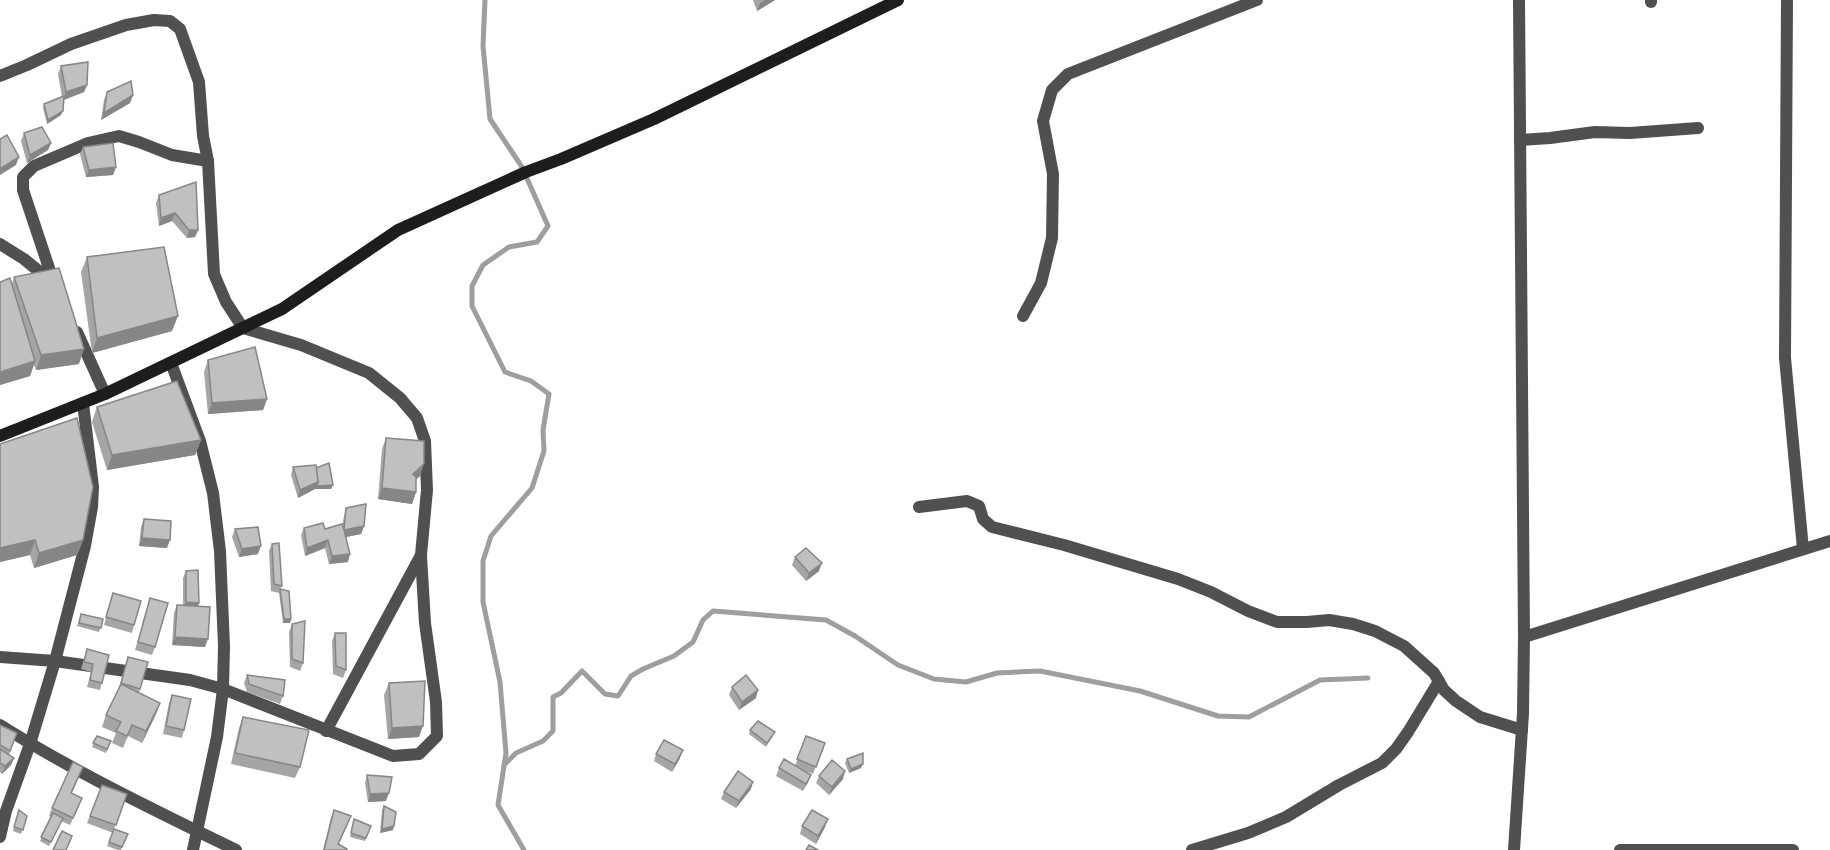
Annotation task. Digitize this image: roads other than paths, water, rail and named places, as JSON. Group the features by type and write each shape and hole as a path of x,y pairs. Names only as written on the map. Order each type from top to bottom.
{"street":[{"path":"0,436 105,394 282,309 398,230 526,172 654,119 898,0"},
{"path":"1023,316 1041,283 1052,238 1053,174 1044,121 1052,90 1068,74 1257,0"},
{"path":"1514,850 1522,730 1524,638 1519,0"},
{"path":"1787,0 1785,358 1803,549"},
{"path":"0,76 71,44 126,25 154,20 170,21 180,29 199,82 203,136 208,161 214,274 225,302 243,328 301,345 369,374 400,398 417,418 425,441 427,490 421,555 425,623 436,702 437,736 419,754 393,756 223,689 190,680 55,661 0,657"},
{"path":"1520,140 1595,132 1630,133 1698,128"},
{"path":"0,244 24,259 56,288 22,190 23,177 34,166 88,143 118,136 139,141 172,155 208,161"},
{"path":"72,323 105,394"},
{"path":"171,363 200,441 213,493 220,551 224,646 223,689 217,737 199,831 193,850"},
{"path":"0,837 6,811 30,744 55,661 85,546 92,507 92,470 82,403"},
{"path":"919,507 967,501 979,506 983,519 992,527 1064,545 1178,579 1277,622 1329,620 1375,631 1404,646 1434,673 1444,690 1456,701 1480,717 1522,730"},
{"path":"1524,638 1830,541"},
{"path":"327,731 421,555"},
{"path":"1192,850 1248,833 1286,817 1339,785 1382,763 1408,732 1439,681"},
{"path":"0,725 30,744 236,850"},
{"path":"1620,850 1793,850"}],"waterway":[{"path":"485,0 483,46 490,119 522,167 548,226 537,242 509,247 483,265 472,286 472,306 505,372 531,381 549,394 543,430 544,451 532,488 491,536 483,561 483,602 500,682 506,753 498,805 524,850"},
{"path":"504,765 516,753 543,741 553,731 553,697 561,693 582,671 605,694 618,696 631,676 674,656 693,642 703,620 713,611 826,620 855,636 898,665 934,679 966,682 997,673 1040,671 1140,691 1218,716 1249,717 1320,680 1368,678"}]}
